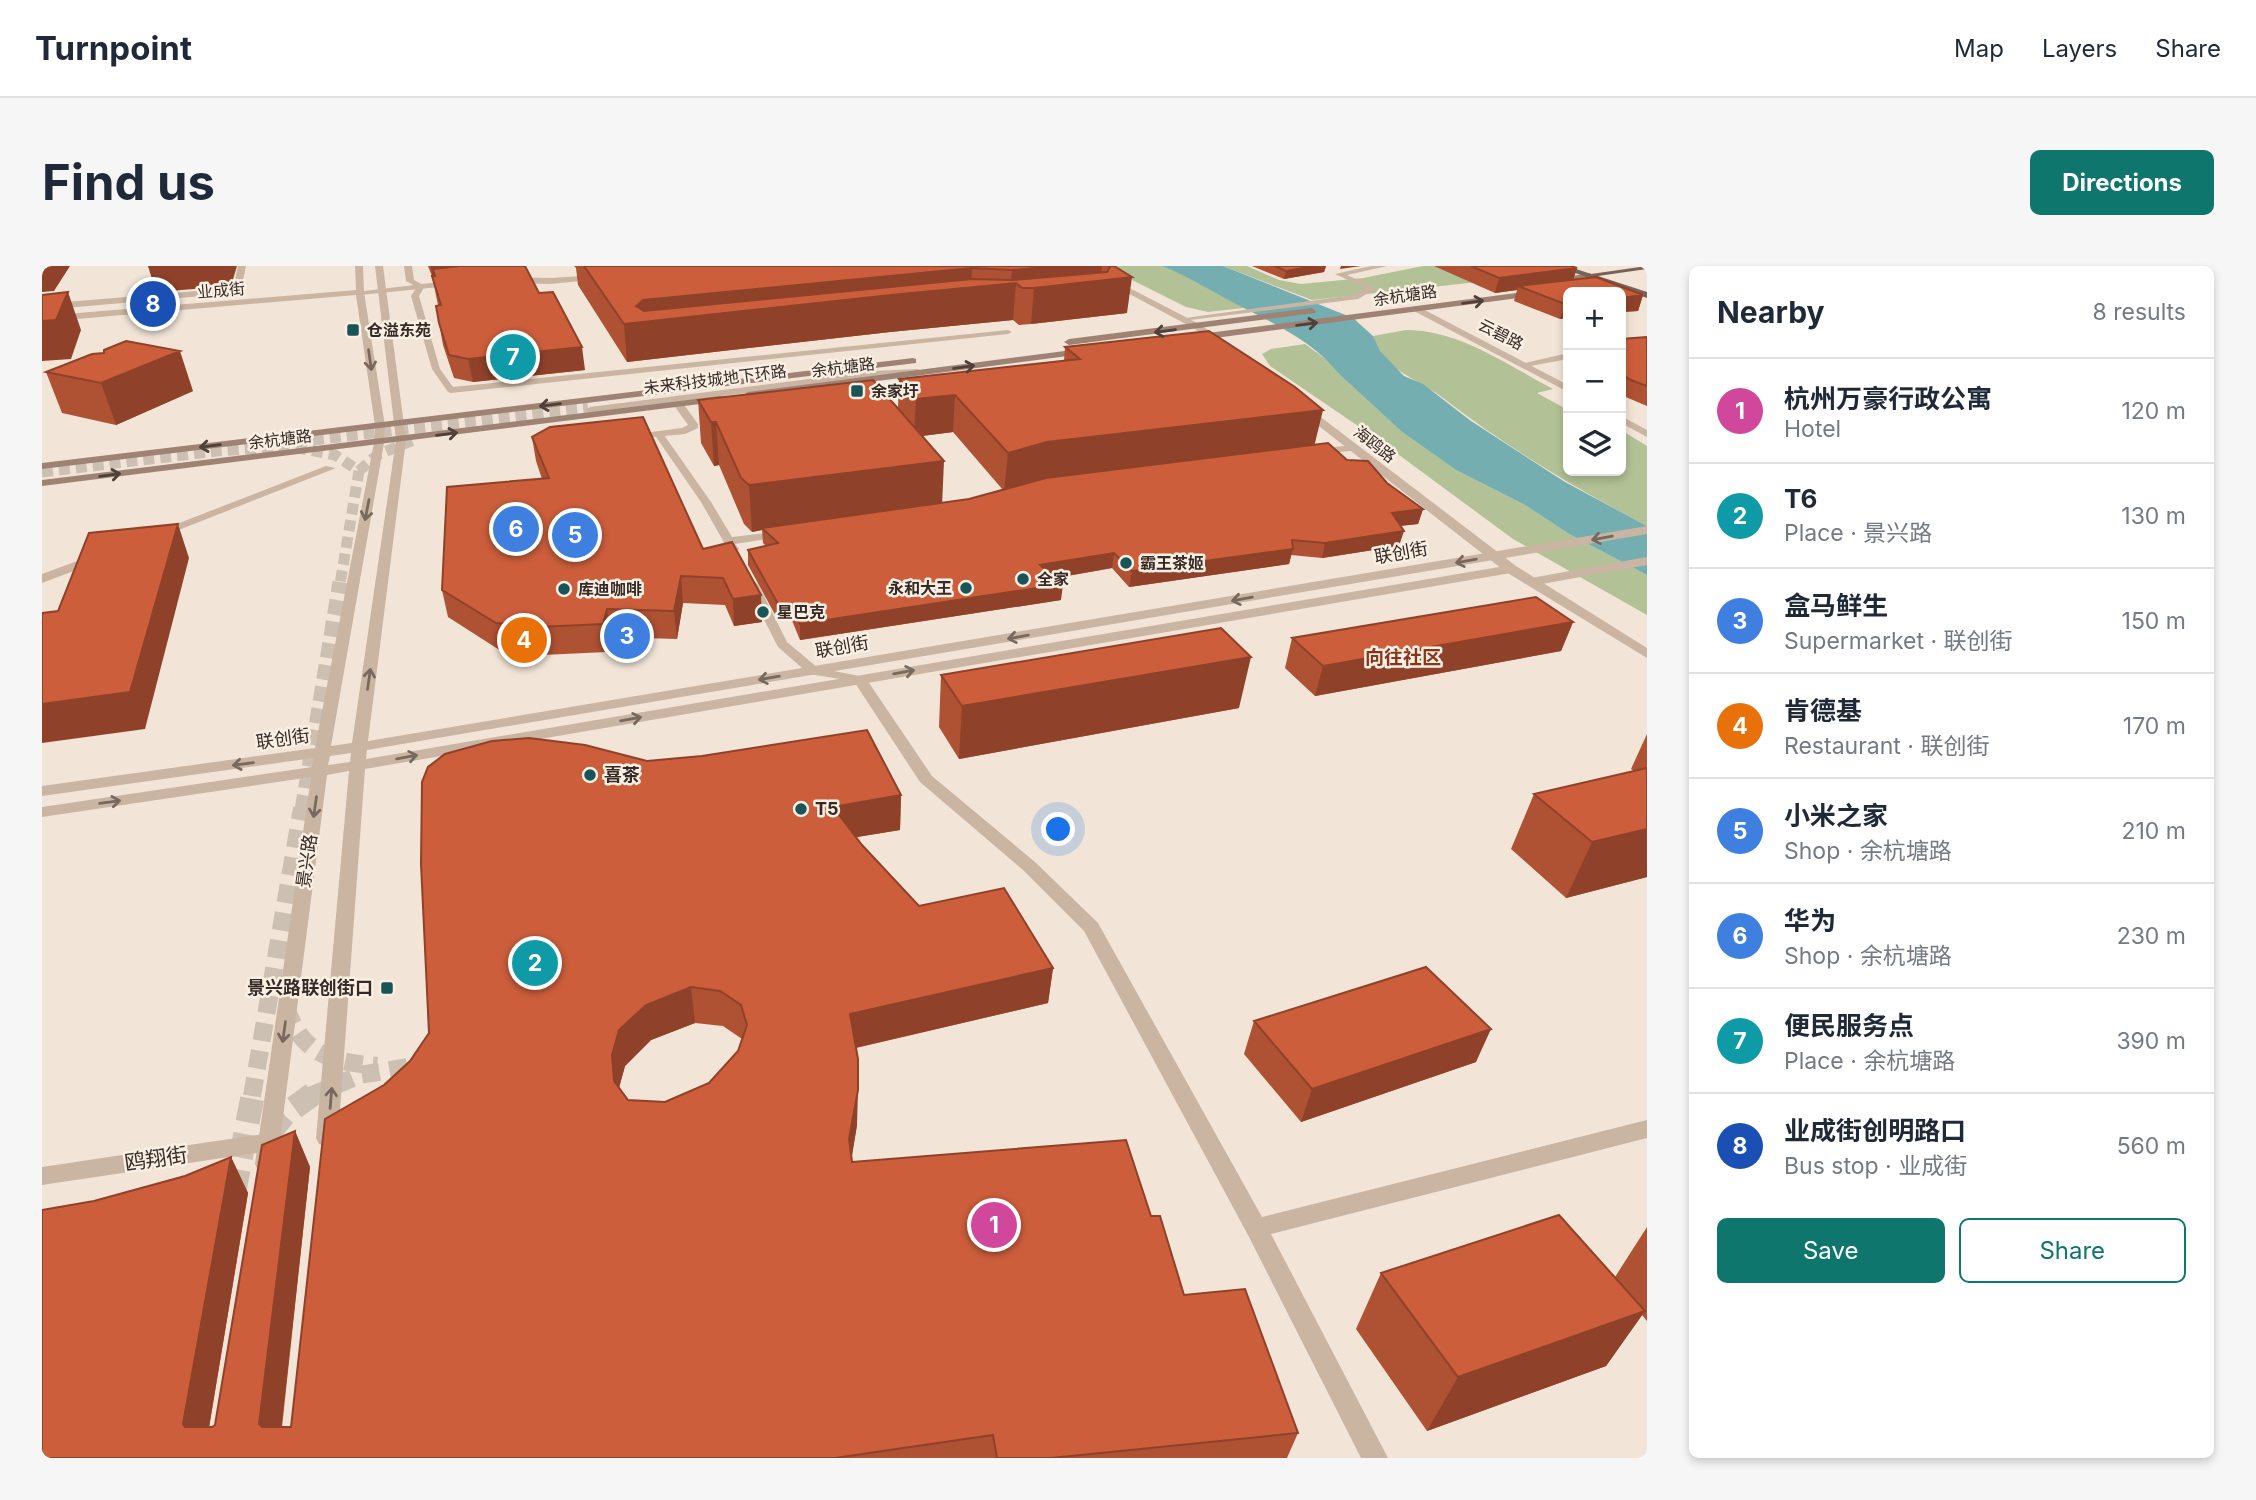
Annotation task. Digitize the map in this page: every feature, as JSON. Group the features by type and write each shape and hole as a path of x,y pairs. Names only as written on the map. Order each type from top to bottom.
{"main road":[{"path":"1559,266 1647,295"},
{"path":"1589,287 1642,280 1598,266"},
{"path":"1536,282 1647,267"},
{"name":"余杭塘路","path":"1184,340 1550,292"},
{"name":"余杭塘路","path":"989,352 1364,304"},
{"name":"余杭塘路","path":"42,467 379,434 401,440 1130,346"},
{"name":"余杭塘路","path":"42,483 379,434 400,423 928,359"}],"street":[{"path":"42,307 237,290 242,266"},
{"name":"景兴路","path":"263,1183 321,762 379,434 359,266"},
{"path":"326,1153 360,756 401,440 379,266"},
{"path":"1081,266 1198,327 1231,352"},
{"path":"502,274 550,282 613,276"},
{"name":"业成街","path":"42,319 464,282"},
{"name":"云碧路","path":"1417,309 1563,386"},
{"name":"未来科技城地下环路","path":"915,361 865,372 589,410 872,374 928,371"},
{"name":"海鸥路","path":"1293,400 1511,569 1647,654"},
{"path":"610,440 685,431 694,426 678,404"},
{"path":"1626,422 1647,434"},
{"path":"146,539 330,468"},
{"name":"联创街","path":"360,756 814,671 1647,530"},
{"path":"42,579 107,554"},
{"path":"1531,582 1647,561"},
{"name":"联创街","path":"42,812 321,762 860,680 1511,569"},
{"path":"860,680 926,779 1029,866 1091,927 1256,1228 1375,1458"},
{"name":"联创街","path":"42,791 321,762"},
{"path":"1256,1228 1647,1129"},
{"name":"鸥翔街","path":"42,1176 270,1142"}],"lane":[{"path":"408,266 410,281 421,286 415,296 436,369 451,390 1008,332"},
{"path":"1339,274 1383,266"},
{"path":"1182,319 1354,297 1373,288 1329,270"},
{"path":"1525,364 1563,357"},
{"path":"659,434 706,502 740,561"},
{"path":"1300,454 1354,448"},
{"path":"729,541 795,532"},
{"path":"746,573 782,644 814,671 860,680"}],"green space":[{"path":"1104,266 1161,266 1189,277 1244,308 1208,312 1186,307"},
{"path":"1223,266 1247,266 1279,280 1301,284 1363,278 1423,266 1509,266 1496,280 1312,300"},
{"path":"1406,330 1445,336 1483,350 1553,389 1537,393 1563,407 1563,476 1626,476 1626,433 1647,446 1647,526 1542,466 1433,391 1402,373 1385,357 1373,336"},
{"path":"1305,344 1331,363 1339,374 1402,432 1456,470 1525,505 1569,534 1647,575 1647,615 1513,539 1380,441 1270,366 1262,354 1271,349"}],"water":[{"path":"1161,266 1223,266 1353,318 1373,336 1380,351 1404,376 1423,384 1471,421 1565,482 1647,526 1647,575 1569,534 1525,505 1456,470 1402,432 1306,343 1191,279"}],"building":[{"path":"460,266 525,266 539,293 553,292 582,347 468,359 449,355 439,323 436,306 441,305 432,276 435,276 433,269"},
{"path":"584,266 1056,266 1012,270 972,268 643,300 636,306 644,311 972,279 1012,280 1107,272 1109,266 1114,266 1132,277 1034,288 1022,288 1016,283 624,324"},
{"path":"1275,266 1314,266 1286,271"},
{"path":"1471,266 1570,266 1577,268 1499,278"},
{"path":"1596,277 1622,287 1563,287 1563,303 1518,286"},
{"path":"1626,288 1643,295 1626,297"},
{"path":"68,292 56,320 42,321 42,295"},
{"path":"1209,331 1295,387 1323,410 1047,442 1008,453 955,395 916,399 899,379 1080,359 1065,347"},
{"path":"1647,337 1647,386 1626,377 1626,339"},
{"path":"126,341 180,351 101,383 46,372 92,354 104,353 104,350"},
{"path":"873,380 944,461 749,485 741,478 716,422 711,422 698,400"},
{"path":"643,417 703,549 732,542 761,595 733,599 723,578 681,576 674,611 607,609 603,624 538,627 496,623 442,590 447,487 549,478 532,437 550,427"},
{"path":"1328,443 1347,460 1368,461 1387,483 1423,509 1392,513 1404,531 1325,543 1292,540 1293,549 1132,571 1114,553 1040,565 1063,584 800,624 791,603 778,604 748,550 778,543 762,528 969,499 1046,478"},
{"path":"178,524 130,692 42,704 42,613 58,611 89,533"},
{"path":"1536,597 1573,622 1323,666 1292,638"},
{"path":"1221,628 1251,657 962,706 941,675"},
{"path":"867,730 901,795 833,807 862,845 919,906 1004,888 1053,968 850,1014 858,1059 858,1090 849,1139 852,1162 1126,1140 1151,1216 1160,1216 1184,1295 1245,1289 1298,1433 1051,1458 997,1458 993,1435 835,1458 42,1458 42,1210 94,1201 185,1176 231,1157 183,1424 185,1427 212,1427 215,1425 262,1145 295,1131 259,1424 262,1427 291,1427 325,1119 384,1085 410,1061 429,1033 421,864 422,782 428,767 445,754 492,741 529,738 585,745 647,761 702,756","holes":["691,987 720,991 741,1005 747,1025 738,1051 709,1083 665,1102 628,1100 614,1081 612,1055 619,1030 646,1005"]},
{"path":"1647,768 1647,829 1592,842 1534,794"},
{"path":"1426,967 1491,1029 1312,1089 1254,1021"},
{"path":"1559,1215 1645,1311 1458,1377 1381,1273"}],"tunnel":[{"path":"296,442 588,408"},
{"path":"359,471 377,455 416,439"},
{"path":"42,472 217,451 288,446 335,455 359,471"},
{"path":"340,584 359,471"},
{"path":"302,810 340,582"},
{"path":"252,1096 302,808"},
{"path":"286,1008 301,1037 310,1046 345,1062 377,1066"},
{"path":"311,1096 360,1075 426,1064"},
{"path":"234,1193 253,1094"},
{"path":"269,1133 284,1115 311,1096"}],"place":[{"name":"业成街创明路口","path":"153,304"},
{"name":"仓溢东苑","path":"353,330"},
{"name":"便民服务点","path":"513,357"},
{"name":"余家圩","path":"857,391"},
{"name":"华为","path":"516,529"},
{"name":"小米之家","path":"575,535"},
{"name":"霸王茶姬","path":"1126,563"},
{"name":"全家","path":"1023,579"},
{"name":"永和大王","path":"966,588"},
{"name":"库迪咖啡","path":"564,589"},
{"name":"星巴克","path":"763,612"},
{"name":"盒马鲜生","path":"627,636"},
{"name":"肯德基","path":"524,640"},
{"name":"喜茶","path":"590,775"},
{"name":"T5","path":"801,809"},
{"name":"T6","path":"535,963"},
{"name":"景兴路联创街口","path":"387,988"},
{"name":"杭州万豪行政公寓","path":"994,1225"}],"district":[{"name":"向往社区","path":"1403,657"}]}
